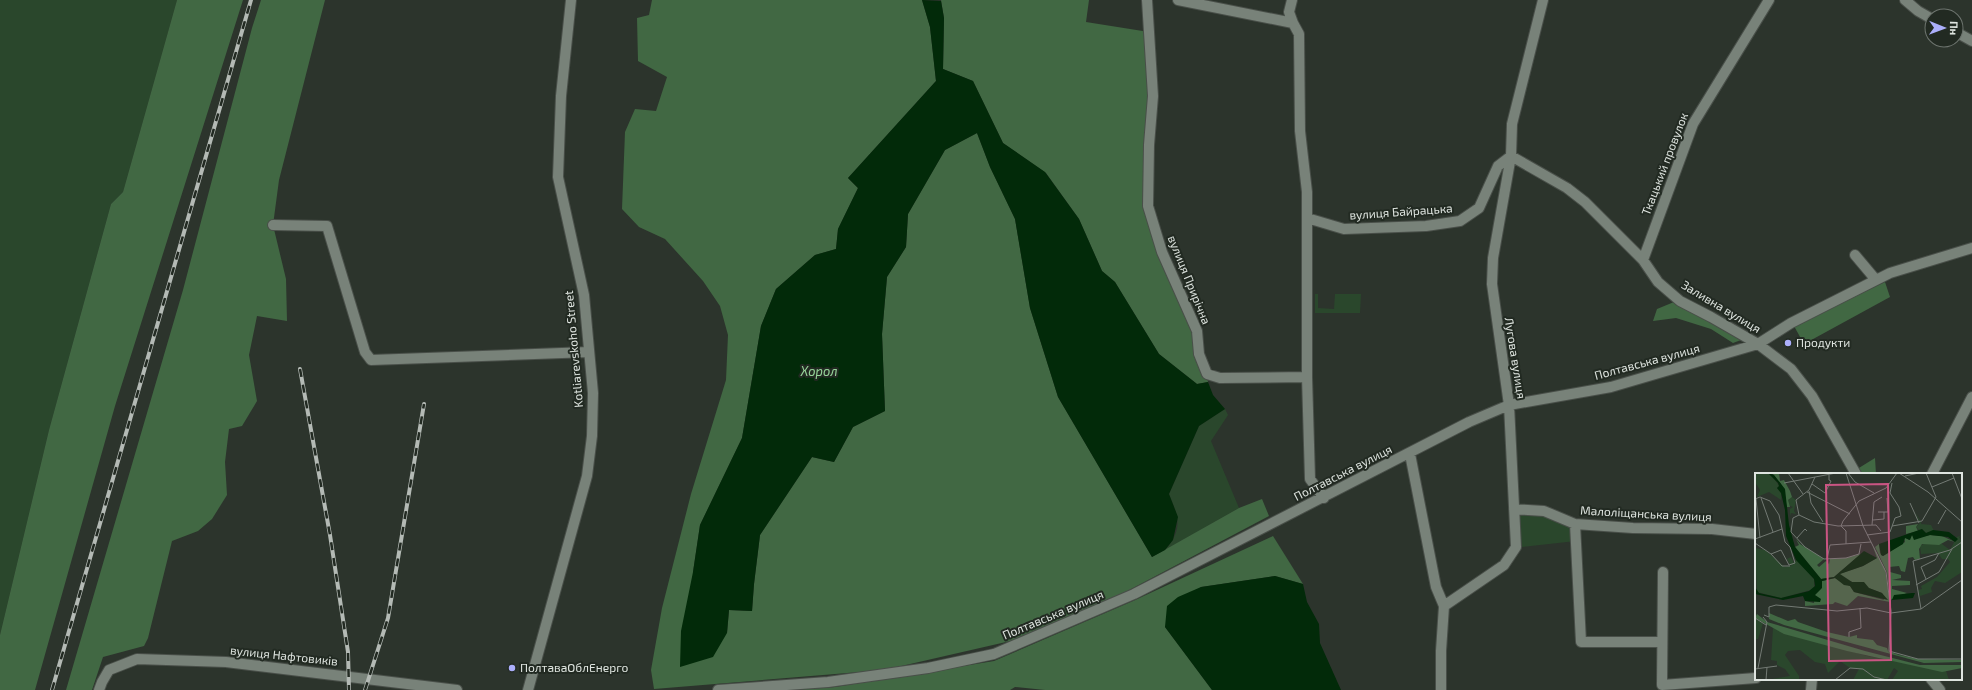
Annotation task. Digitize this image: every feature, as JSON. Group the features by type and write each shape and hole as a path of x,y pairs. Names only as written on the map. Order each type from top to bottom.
{"street":[{"name":"Kotliarevskoho Street","path":"528,690 587,476 592,429 593,393 584,295 558,177 561,96 571,0"},
{"name":"вулиця Прирічна","path":"1147,0 1153,96 1148,206 1162,252 1197,331 1199,354 1207,374 1220,378 1307,377"},
{"path":"1178,0 1294,23"},
{"path":"1292,0 1289,12 1299,34 1300,131 1307,192 1307,377 1310,479 1324,498"},
{"name":"Лугова вулиця","path":"1444,606 1504,565 1516,547 1509,405 1492,284 1493,258 1511,156 1512,124 1543,0"},
{"name":"Ткацький провулок","path":"1643,260 1693,124 1769,0"},
{"path":"1905,0 1924,14"},
{"name":"вулиця Байрацька","path":"1307,218 1344,228 1426,226 1460,221 1480,208 1498,166 1511,156"},
{"name":"Заливна вулиця","path":"1511,156 1567,188 1585,202 1643,260 1658,282 1680,301 1711,316 1758,344 1791,370 1812,396 1855,473"},
{"path":"272,225 327,226 364,352 371,360 589,352"},
{"name":"Полтавська вулиця","path":"718,690 828,682 928,668 994,654 1134,594 1410,454 1469,422 1509,405 1611,387 1758,344 1791,323 1890,273 1972,248"},
{"path":"1856,255 1876,280"},
{"path":"1933,473 1972,397"},
{"path":"1410,454 1436,587 1444,606 1441,651 1441,690"},
{"name":"Малоліщанська вулиця","path":"1514,509 1544,510 1575,524 1633,528 1712,529 1755,534"},
{"path":"1575,524 1581,642 1662,642"},
{"path":"1662,572 1662,685 1755,678"},
{"name":"вулиця Нафтовиків","path":"99,690 102,682 110,670 137,659 226,662 458,690"},
{"path":"1811,690 1812,680"},
{"path":"1932,680 1940,690"}],"shaded area":[{"path":"0,0 177,0 123,192 111,204 49,430 0,635"},
{"path":"177,0 243,0 115,406 35,690 0,690 0,635 49,430 111,204 123,192"},
{"path":"261,0 325,0 279,180 273,225 286,279 287,321 257,316 249,355 257,401 242,426 229,429 225,462 227,495 212,519 198,531 172,541 148,638 144,646 103,657 92,690 66,690 183,290 252,28"},
{"path":"652,0 922,0 930,27 936,81 848,178 858,188 838,229 836,249 815,255 776,289 761,326 742,438 700,525 693,572 727,633 729,610 752,611 760,535 812,457 834,462 853,427 885,411 882,334 887,277 906,247 908,214 945,150 977,133 990,167 1015,219 1030,308 1058,397 1152,557 1239,508 1262,499 1269,516 1116,597 1019,639 884,670 654,689 651,670 662,608 691,494 726,380 728,335 720,306 703,281 665,239 639,227 622,209 625,132 635,109 656,111 667,77 638,61 637,18 649,15"},
{"path":"941,0 1089,0 1086,22 1149,32 1148,206 1197,331 1208,382 1197,384 1159,354 1115,282 1102,271 1079,219 1046,173 1003,143 973,81 943,69 944,18"},
{"path":"1885,282 1890,297 1804,344 1794,326"},
{"path":"1315,294 1318,294 1318,308 1334,309 1335,294 1361,294 1360,313 1315,313"},
{"path":"1674,302 1710,319 1741,340 1733,343 1711,329 1676,318 1653,321 1657,309"},
{"path":"1225,409 1228,415 1211,441 1239,508 1165,550 1175,536 1178,523 1169,494 1199,426"},
{"path":"1875,458 1876,473 1855,473 1854,471"},
{"path":"1520,509 1575,524 1576,541 1522,547 1519,540"},
{"path":"1273,536 1303,584 1275,576 1201,587 1165,627 1212,690 1045,690 1015,687 1010,690 790,690 835,687 994,661 1133,601"}],"water":[{"name":"Хорол","path":"922,0 941,1 944,18 943,69 973,81 1003,143 1045,172 1079,219 1102,271 1115,282 1159,354 1197,384 1208,382 1213,395 1225,409 1199,426 1169,494 1178,517 1173,540 1165,550 1152,557 1058,397 1030,308 1015,219 990,167 977,133 945,150 908,214 906,247 887,277 882,334 885,411 853,427 834,462 812,457 760,535 752,611 729,610 727,633 713,657 680,667 681,631 693,572 700,525 742,438 761,326 776,289 815,255 836,249 838,229 858,188 848,178 936,81 930,27"},
{"path":"1275,576 1303,584 1307,602 1319,624 1320,643 1341,690 1212,690 1165,627 1167,606 1178,597 1201,587"}],"railway":[{"path":"52,690 251,0"},
{"path":"300,369 330,535 348,652 349,690"},
{"path":"365,690 388,618 424,404"}],"place":[{"name":"Продукти","path":"1788,343"},
{"name":"ПолтаваОблЕнерго","path":"512,668"}]}
